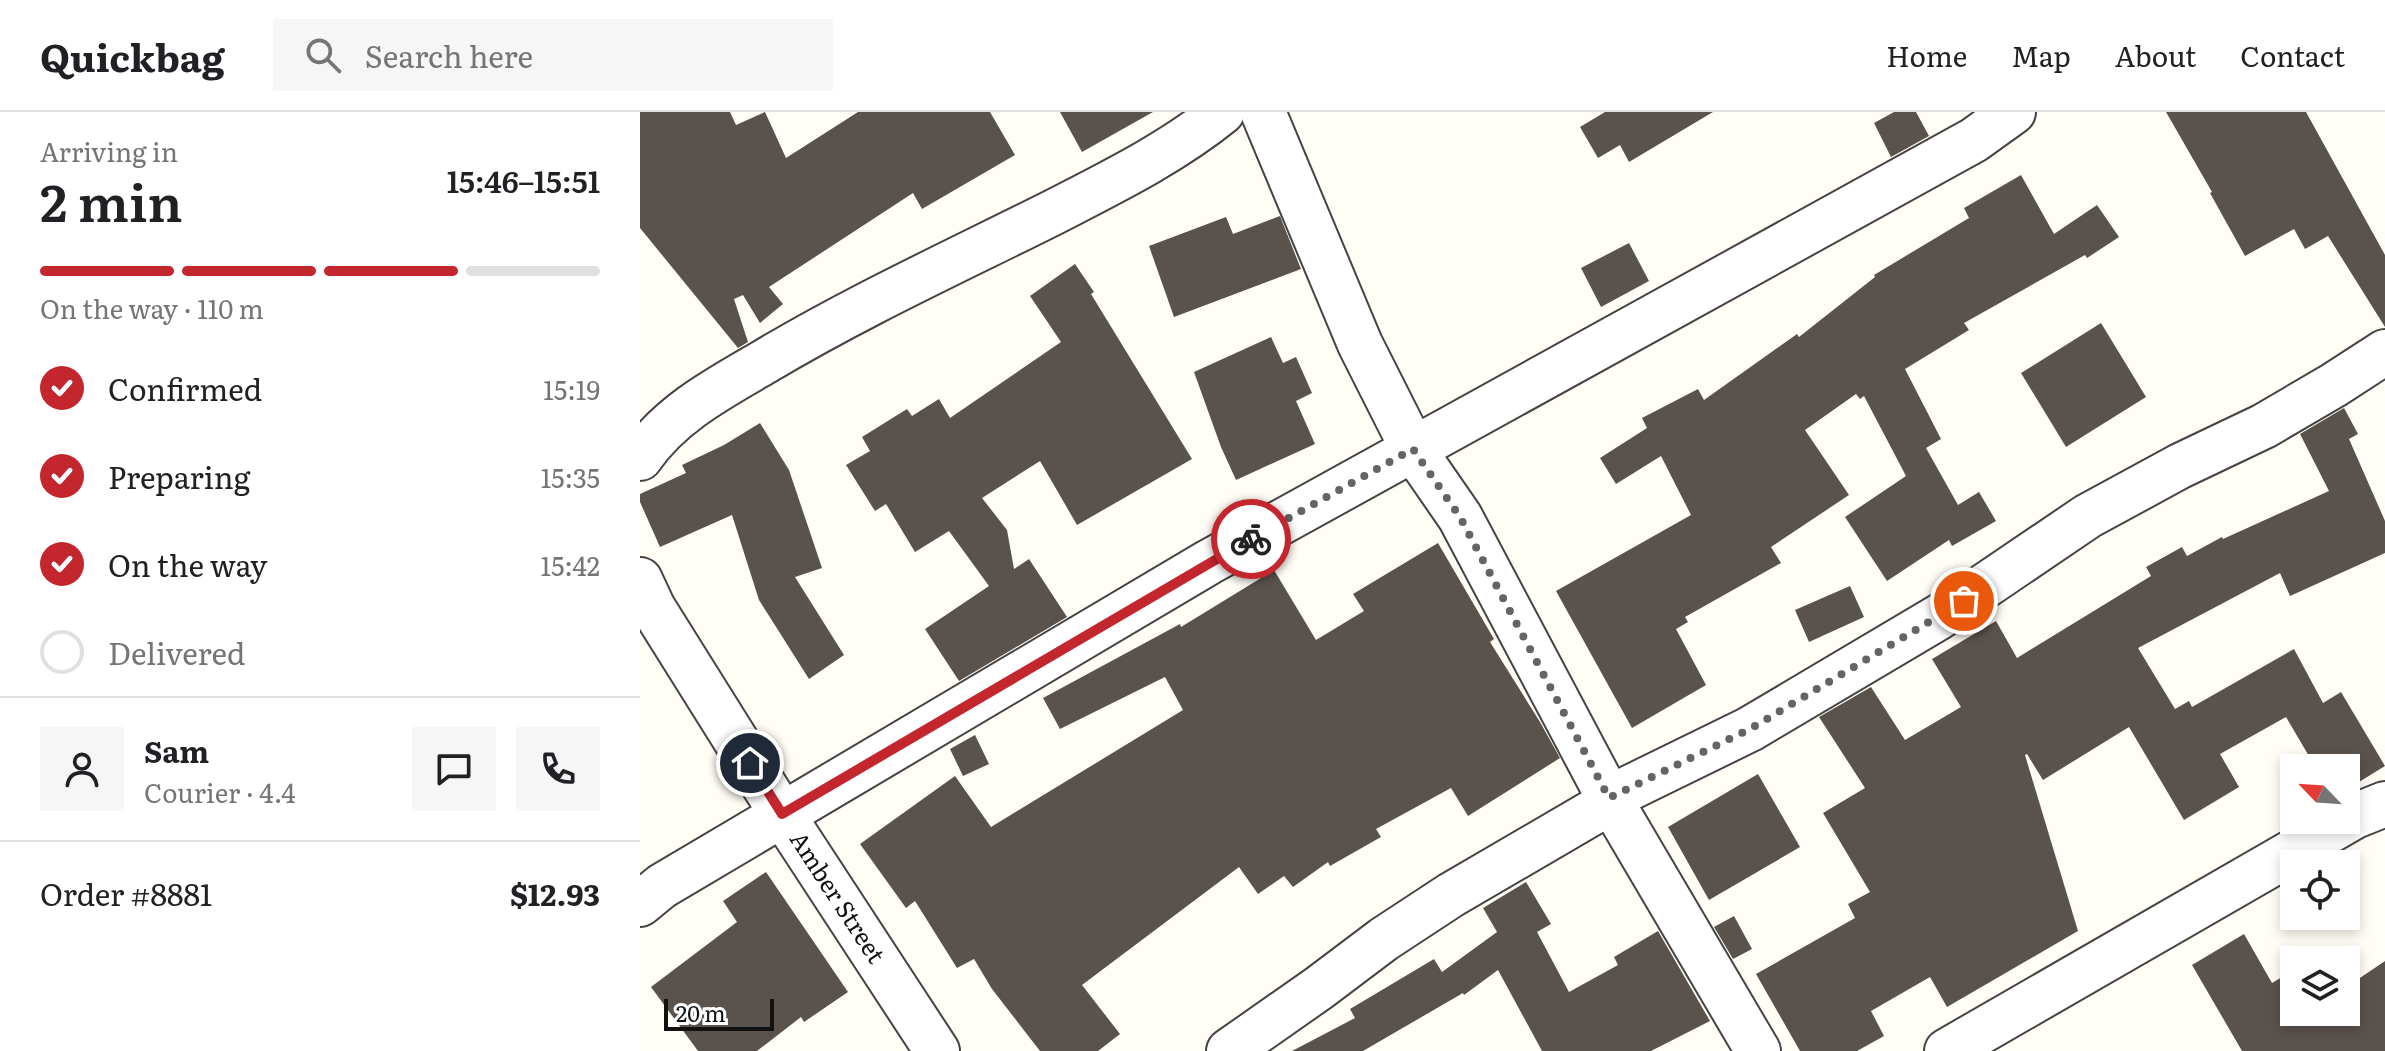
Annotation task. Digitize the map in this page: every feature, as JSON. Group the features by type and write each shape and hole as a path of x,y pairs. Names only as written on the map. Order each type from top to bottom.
{"street":[{"path":"640,458 653,438 678,416 802,339 1140,168 1199,131 1222,112"},
{"path":"1263,112 1360,344 1413,449 1460,517 1609,798 1758,1051"},
{"path":"640,904 662,886 1209,562 1961,147 2013,112"},
{"path":"1229,1051 1384,939 1451,895 1595,811 1609,798 1750,729 1939,617 2088,516 2180,466 2264,426 2385,352"},
{"name":"Amber Street","path":"640,580 653,608 782,814 937,1051"},
{"path":"1947,1051 2355,816 2385,804"}],"building":[{"path":"640,112 730,112 736,125 765,112 786,158 858,112 990,112 1015,155 922,209 913,193 769,287 783,304 760,323 743,295 734,299 748,342 738,348 640,228"},
{"path":"1060,112 1153,112 1082,152"},
{"path":"1605,112 1713,112 1629,162 1620,145 1598,158 1580,127"},
{"path":"1894,112 1916,112 1929,136 1891,157 1874,123"},
{"path":"2166,112 2306,112 2385,255 2385,327 2328,236 2305,249 2294,229 2245,256"},
{"path":"2021,175 2054,234 2097,205 2119,237 2087,258 2085,255 1964,323 1969,330 1905,369 1941,439 1926,448 1958,505 1979,492 1996,521 1952,546 1949,540 1887,581 1845,517 1906,476 1864,396 1860,399 1856,394 1805,430 1849,495 1771,547 1781,563 1685,617 1688,622 1676,629 1706,685 1632,728 1556,591 1691,515 1661,456 1616,484 1600,458 1647,428 1642,418 1698,389 1704,400 1797,334 1799,337 1874,275 1969,218 1964,208"},
{"path":"1280,216 1301,269 1174,317 1149,246 1226,217 1233,234"},
{"path":"1629,243 1649,281 1601,307 1581,268"},
{"path":"1075,264 1192,459 1077,525 1040,461 982,498 1007,530 1014,569 1029,559 1067,617 959,681 925,629 989,586 949,531 915,552 886,504 875,511 846,465 870,451 862,437 907,409 912,416 939,399 950,418 1061,342 1030,296"},
{"path":"2101,323 2146,397 2066,447 2021,373"},
{"path":"1271,337 1283,363 1296,357 1312,393 1296,401 1315,444 1236,480 1194,372"},
{"path":"2344,408 2358,434 2349,439 2385,521 2385,553 2290,596 2280,573 2138,648 2175,709 2189,701 2192,707 2294,649 2323,703 2341,692 2385,766 2360,781 2360,754 2308,754 2286,717 2220,754 2239,787 2184,820 2129,727 2043,780 2027,754 2078,931 1947,1007 1930,977 1871,1011 1884,1036 1857,1051 1800,1051 1756,974 1855,918 1848,904 1870,892 1823,813 1865,788 1819,717 1871,687 1905,740 1961,707 1932,659 1996,621 2017,658 2151,576 2146,567 2182,547 2187,556 2222,537 2329,491 2300,434"},
{"path":"760,423 789,470 822,568 795,577 844,655 809,679 759,600 732,515 660,547 640,502 640,494 686,473 682,465"},
{"path":"1438,543 1494,639 1490,642 1560,758 1468,816 1451,788 1376,829 1381,837 1330,866 1328,862 1293,887 1284,876 1258,894 1239,867 1082,985 1120,1034 1098,1051 1040,1051 992,989 974,959 957,968 915,901 906,908 860,844 955,776 991,827 1183,710 1165,677 1060,729 1043,698 1180,624 1181,627 1274,570 1316,640 1364,611 1353,594"},
{"path":"1850,586 1864,617 1809,642 1795,610"},
{"path":"975,735 989,764 963,776 950,749"},
{"path":"1758,774 1800,847 1709,900 1668,827"},
{"path":"766,872 848,992 804,1022 801,1017 757,1051 698,1051 651,987 737,922 723,901"},
{"path":"1526,882 1551,924 1537,932 1569,992 1618,965 1614,957 1658,931 1710,1021 1651,1051 1542,1051 1498,970 1464,995 1363,1051 1292,1051 1355,1018 1350,1009 1434,959 1442,972 1497,932 1483,908"},
{"path":"1734,916 1752,949 1733,959 1714,927"},
{"path":"2244,934 2272,983 2280,978 2280,1026 2360,1026 2360,978 2385,961 2385,1051 2242,1051 2192,965"}],"way so far":[{"path":"1251,539 1413,449 1460,517 1609,798 1750,729 1964,601"}],"route":[{"path":"750,763 782,814 1251,539"}]}
